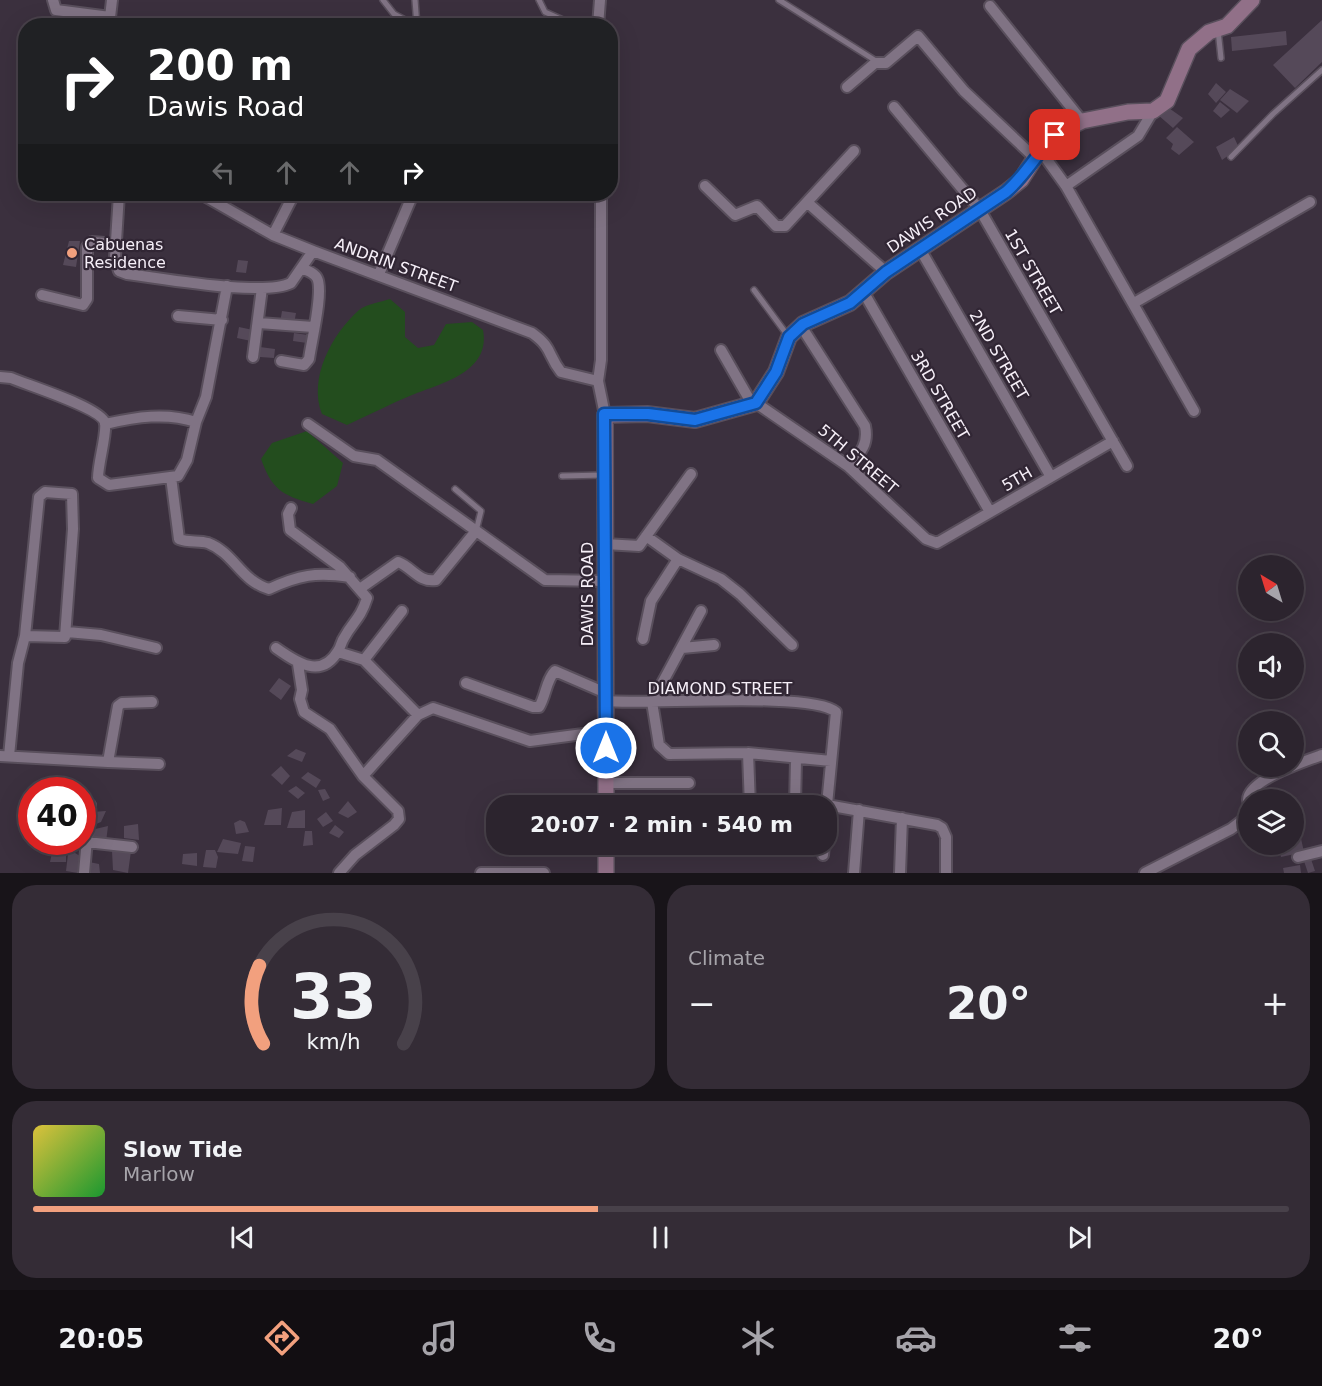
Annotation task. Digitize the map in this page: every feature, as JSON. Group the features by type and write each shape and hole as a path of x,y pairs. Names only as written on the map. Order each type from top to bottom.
{"street":[{"path":"53,0 56,10 95,18"},
{"path":"110,18 112,0"},
{"path":"599,18 600,0"},
{"path":"1066,186 1138,136 1153,111 1167,101 1189,50 1209,32 1227,26 1247,2"},
{"path":"990,6 1082,121"},
{"path":"847,87 878,62 886,63 918,36 964,91 1038,154 1066,186 1194,411"},
{"name":"1ST STREET","path":"894,107 980,210 1127,466"},
{"name":"DAWIS ROAD","path":"754,404 776,372 789,337 801,326 864,293 886,272 1021,180 1038,154 1055,135 1082,121 1128,112 1153,111"},
{"path":"705,186 731,213 738,214 757,206 780,227 784,226 808,202 854,151"},
{"path":"42,295 83,305 87,299 87,247 92,242 116,244 119,201"},
{"path":"213,201 273,235 313,250"},
{"path":"273,235 290,201"},
{"path":"379,274 410,201"},
{"path":"601,201 601,360 598,381 604,414 648,414 695,420 754,404 721,350"},
{"path":"808,202 886,272"},
{"path":"1134,303 1310,202"},
{"name":"ANDRIN STREET","path":"116,244 119,271 127,274 262,288 285,286 302,268 313,250 532,333 550,348 554,363 561,372 598,381"},
{"name":"2ND STREET","path":"920,249 1051,477"},
{"path":"280,361 304,365 309,359 318,306 319,283 314,274 302,268"},
{"path":"0,377 11,378 84,406 101,415 105,424 98,478 109,485 178,476 185,466 196,422 206,397 227,286"},
{"path":"252,357 259,323 262,288"},
{"name":"3RD STREET","path":"864,293 990,512"},
{"path":"178,316 222,320"},
{"path":"259,323 313,327"},
{"path":"801,326 865,426 867,438 863,449 848,466"},
{"name":"5TH STREET","path":"754,404 848,466 926,539 937,543"},
{"name":"DAWIS ROAD","path":"604,414 606,795"},
{"path":"105,424 140,416 183,418 196,422"},
{"path":"308,424 354,456 377,460 545,580 605,581"},
{"name":"5TH","path":"937,543 1113,441"},
{"path":"605,544 635,548 691,474"},
{"path":"171,477 180,538 188,542 206,542 229,557 245,577 257,585 269,589 296,576 324,573 350,577"},
{"path":"25,636 62,639 67,633 74,499 67,493 40,494 25,636 18,663 5,756 159,764"},
{"path":"276,648 298,664 314,667 326,665 338,652 344,637 361,617 367,598 350,577 290,530 288,514 291,508"},
{"path":"361,588 398,561 416,576 430,581 436,580 476,531"},
{"path":"646,536 678,559 721,579 740,594 792,645"},
{"path":"643,639 651,601 678,559"},
{"path":"363,660 402,611"},
{"path":"701,611 652,702 659,745 669,754 748,753 831,761 828,795"},
{"path":"67,633 101,635 156,648"},
{"path":"682,648 714,645"},
{"path":"338,652 363,660 418,715"},
{"path":"298,664 302,690 300,699 304,712 330,729 363,776 398,811 399,819 355,855 339,873"},
{"path":"466,683 538,707 542,702 551,675 555,671 606,697"},
{"name":"DIAMOND STREET","path":"606,697 652,702 709,699 810,703 833,709 836,712 831,761"},
{"path":"108,762 118,705 152,702"},
{"path":"363,776 418,715 433,708 530,741 606,731"},
{"path":"748,753 750,795"},
{"path":"1252,789 1268,777 1322,755"},
{"path":"795,795 796,759"},
{"path":"606,783 688,783"},
{"path":"837,807 930,822 942,828 946,837 946,873"},
{"path":"854,873 859,810"},
{"path":"900,873 902,818"},
{"path":"1145,873 1238,824"},
{"path":"96,843 132,847"},
{"path":"1298,857 1322,851"},
{"path":"84,873 86,855"},
{"path":"353,873 355,855"},
{"path":"606,855 606,873"},
{"path":"481,873 544,873"}],"lane":[{"path":"383,0 394,14 402,18"},
{"path":"415,0 416,18"},
{"path":"539,0 545,12 558,18"},
{"path":"779,0 878,62"},
{"path":"1218,29 1221,58"},
{"path":"1231,157 1322,70"},
{"path":"754,290 789,337"},
{"path":"562,476 605,476"},
{"path":"455,489 481,511 476,531"}],"green space":[{"path":"390,299 405,312 405,337 418,348 434,345 446,324 472,322 483,330 480,356 462,374 347,425 322,414 318,400 320,372 332,344 340,331 359,310"},
{"path":"307,431 343,463 337,486 313,504 285,494 279,489 269,477 261,459 272,443"}],"building":[{"path":"1322,20 1322,62 1295,88 1273,65"},
{"path":"1286,31 1287,45 1232,51 1231,37"},
{"path":"1216,83 1226,92 1216,103 1208,94"},
{"path":"1230,89 1249,101 1237,113 1220,100"},
{"path":"1220,102 1230,110 1221,118 1213,111"},
{"path":"1166,106 1183,118 1173,128 1158,115"},
{"path":"1177,127 1194,142 1179,155 1171,149 1173,144 1166,138"},
{"path":"1234,137 1239,148 1222,160 1216,147"},
{"name":"Cabuenas Residence","path":"69,241 80,241 76,267 63,265"},
{"path":"238,260 248,261 246,273 236,272"},
{"path":"282,311 296,313 294,324 280,323"},
{"path":"239,327 253,330 251,341 237,338"},
{"path":"294,333 308,335 307,343 293,341"},
{"path":"260,347 275,349 274,358 260,357"},
{"path":"279,678 291,686 281,700 269,691"},
{"path":"296,749 306,753 302,762 287,756"},
{"path":"281,766 290,776 282,785 271,775"},
{"path":"308,772 321,780 316,788 301,778"},
{"path":"296,786 305,793 298,799 288,791"},
{"path":"325,789 330,798 323,801 318,790"},
{"path":"348,801 357,812 348,818 338,813"},
{"path":"282,808 281,825 264,825 268,810"},
{"path":"305,810 305,828 287,828 292,812"},
{"path":"106,811 101,822 96,824 96,812"},
{"path":"326,812 333,821 323,827 317,819"},
{"path":"240,820 245,822 249,832 236,834 234,823"},
{"path":"138,824 139,840 124,838 124,826"},
{"path":"335,825 344,832 339,838 329,833"},
{"path":"108,826 106,842 96,840 96,829"},
{"path":"305,831 312,831 313,845 303,846"},
{"path":"223,839 241,843 238,854 217,852"},
{"path":"245,846 255,847 253,862 242,861"},
{"path":"123,847 131,851 128,873 113,870 112,851"},
{"path":"206,850 215,850 218,857 216,868 203,867"},
{"path":"197,853 197,866 182,864 183,854"},
{"path":"52,855 66,855 66,862 50,862"},
{"path":"68,855 80,856 78,873 66,871"},
{"path":"1311,859 1315,871 1308,873 1304,861"},
{"path":"89,862 99,864 100,873 88,873"},
{"path":"1300,865 1301,873 1284,873 1283,868"}],"place":[{"name":"Cabuenas Residence","path":"72,253"}],"route":[{"path":"606,748 604,414 648,414 695,420 756,403 776,372 789,337 803,324 850,303 886,272 1006,192 1021,180 1040,150 1055,135"}]}
